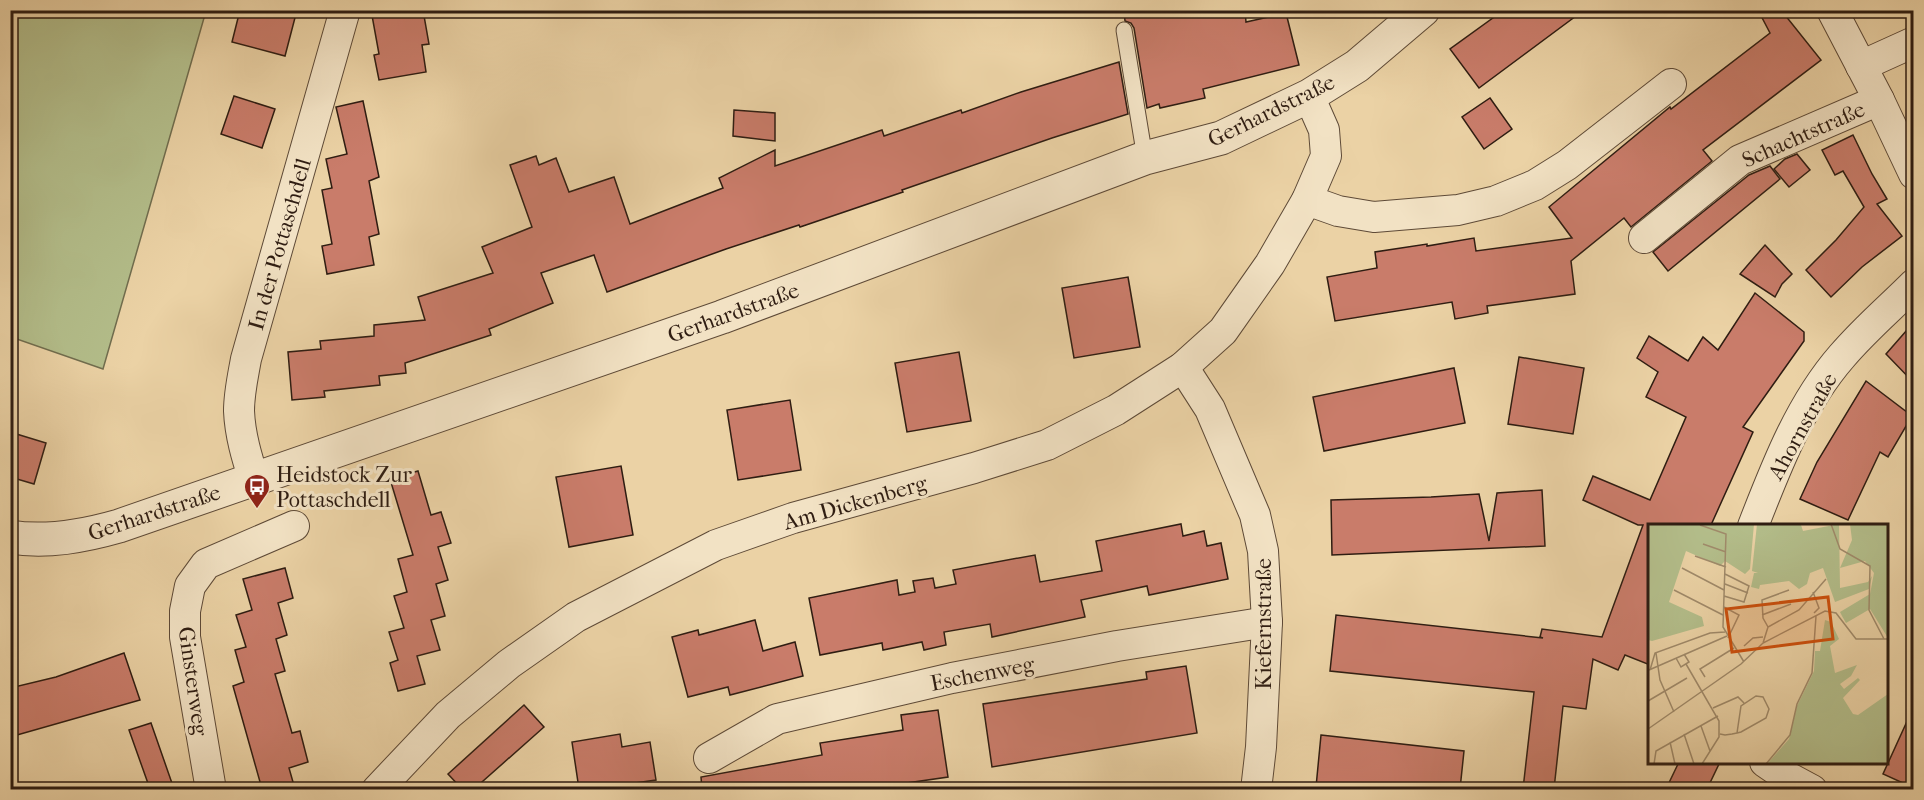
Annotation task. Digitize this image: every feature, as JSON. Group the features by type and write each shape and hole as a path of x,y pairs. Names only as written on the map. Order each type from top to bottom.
{"street":[{"name":"In der Pottaschdell","path":"254,480 242,436 239,412 246,359 345,10"},
{"name":"Gerhardstraße","path":"10,537 53,539 85,536 119,526 722,318 1145,158 1221,138 1309,96 1357,66 1424,10"},
{"name":"Schachtstraße","path":"1832,10 1914,174"},
{"path":"1861,66 1914,42"},
{"path":"1307,200 1338,211 1374,217 1458,210 1496,201 1535,184 1567,165 1671,84"},
{"name":"Am Dickenberg","path":"377,789 448,715 509,664 576,617 716,545 793,518 974,468 1047,445 1116,410 1184,367 1223,331 1270,264 1307,200 1326,156 1324,130 1309,96"},
{"name":"Schachtstraße","path":"1644,238 1740,160 1879,100"},
{"name":"Ahornstraße","path":"1753,524 1778,464 1799,421 1822,382 1843,355 1914,284"},
{"name":"Kiefernstraße","path":"1184,367 1209,409 1255,515 1263,550 1267,622 1261,747 1256,789"},
{"name":"Ginsterweg","path":"211,789 185,637 185,611 190,586 206,564 294,526"},
{"name":"Eschenweg","path":"709,758 777,719 952,678 1117,646 1267,622"},
{"path":"1768,764 1784,776 1812,789"}],"lane":[{"path":"1124,30 1145,158"}],"green space":[{"path":"11,10 206,11 103,369 11,337"}],"building":[{"path":"240,10 297,10 285,56 232,42"},
{"path":"371,10 423,10 429,44 422,45 426,72 379,80 374,55 379,54"},
{"path":"1124,10 1245,10 1246,22 1286,13 1299,65 1203,89 1205,98 1160,108 1159,104 1147,108 1134,28 1131,23 1125,21"},
{"path":"1504,10 1584,10 1479,88 1450,49"},
{"path":"1758,10 1781,10 1821,60 1703,150 1712,161 1631,227 1624,218 1571,261 1575,294 1487,306 1488,313 1455,319 1452,302 1335,321 1327,277 1377,268 1375,252 1474,238 1476,251 1572,238 1549,207 1670,107 1671,109 1770,33"},
{"path":"1119,62 1128,114 1052,138 800,227 799,225 726,249 607,292 594,255 541,273 553,303 489,329 491,335 405,363 406,373 379,376 380,385 324,391 325,397 292,400 288,352 321,349 320,341 374,336 374,325 425,320 418,297 493,273 482,247 532,227 510,165 536,156 539,165 556,158 569,192 614,177 630,224 723,188 719,178 775,150 775,166 882,130 884,136"},
{"path":"234,96 275,109 262,148 221,134"},
{"path":"1490,98 1512,129 1484,149 1462,117"},
{"path":"363,101 379,177 369,181 379,234 369,237 374,265 327,274 322,246 332,244 322,190 332,188 326,159 347,154 336,107"},
{"path":"734,110 775,113 775,141 733,136"},
{"path":"1853,135 1887,199 1877,204 1902,236 1862,267 1831,297 1806,270 1864,207 1843,171 1835,175 1822,150"},
{"path":"1797,154 1810,170 1789,187 1774,169 1785,159"},
{"path":"1770,166 1780,179 1668,271 1653,252 1749,175"},
{"path":"1765,245 1792,274 1782,284 1775,297 1740,274"},
{"path":"1128,277 1140,347 1074,358 1062,288"},
{"path":"1755,293 1804,332 1804,341 1743,427 1753,432 1711,524 1648,524 1648,664 1625,655 1618,670 1593,659 1586,709 1563,706 1554,789 1523,789 1534,692 1330,671 1336,615 1543,638 1540,637 1542,629 1602,637 1643,525 1638,525 1583,500 1593,476 1650,500 1686,417 1646,397 1658,372 1637,358 1649,336 1688,361 1703,337 1718,350"},
{"path":"1914,322 1914,383 1886,354"},
{"path":"959,352 971,421 907,432 895,363"},
{"path":"1519,357 1584,368 1573,434 1508,424"},
{"path":"1454,368 1465,423 1324,451 1313,397"},
{"path":"1866,381 1912,416 1888,457 1880,452 1848,520 1800,499 1817,462"},
{"path":"790,400 801,470 738,480 727,410"},
{"path":"10,432 46,443 34,484 10,477"},
{"path":"621,466 633,535 569,547 556,477"},
{"path":"418,471 431,515 441,512 451,543 438,547 448,580 436,584 445,616 431,620 440,650 417,656 425,684 398,691 390,663 398,660 389,632 404,628 394,596 407,592 398,559 413,555 390,479"},
{"path":"1542,490 1545,546 1332,555 1331,500 1479,494 1489,541 1497,493"},
{"path":"1181,524 1183,536 1204,531 1207,546 1221,543 1228,579 1149,595 1147,586 1081,600 1085,617 992,637 990,624 944,632 946,645 924,650 922,642 883,650 882,643 820,655 809,598 897,580 899,595 915,592 913,581 933,578 935,588 956,584 953,570 1035,555 1040,582 1102,571 1096,541"},
{"path":"285,568 293,598 278,603 287,635 276,639 285,671 275,674 292,733 300,731 308,762 289,768 295,789 262,789 233,686 244,682 235,650 246,647 236,615 252,610 243,579"},
{"path":"755,620 763,651 795,642 803,676 730,695 728,687 688,697 672,637 698,630 699,635"},
{"path":"124,653 140,700 10,737 10,688 56,677"},
{"path":"1186,666 1197,733 992,767 983,704 1147,679 1146,672"},
{"path":"524,705 544,727 474,789 462,789 448,774"},
{"path":"1914,706 1914,788 1883,774"},
{"path":"938,710 948,777 865,789 702,789 701,777 822,755 820,743 903,730 901,715"},
{"path":"151,723 174,789 150,789 129,730"},
{"path":"620,734 622,747 650,742 656,780 606,787 607,789 579,789 572,742"},
{"path":"1321,735 1464,751 1460,789 1316,787"},
{"path":"1678,764 1719,764 1707,789 1666,789"}],"place":[{"name":"Heidstock Zur Pottaschdell","path":"257,510"}]}
